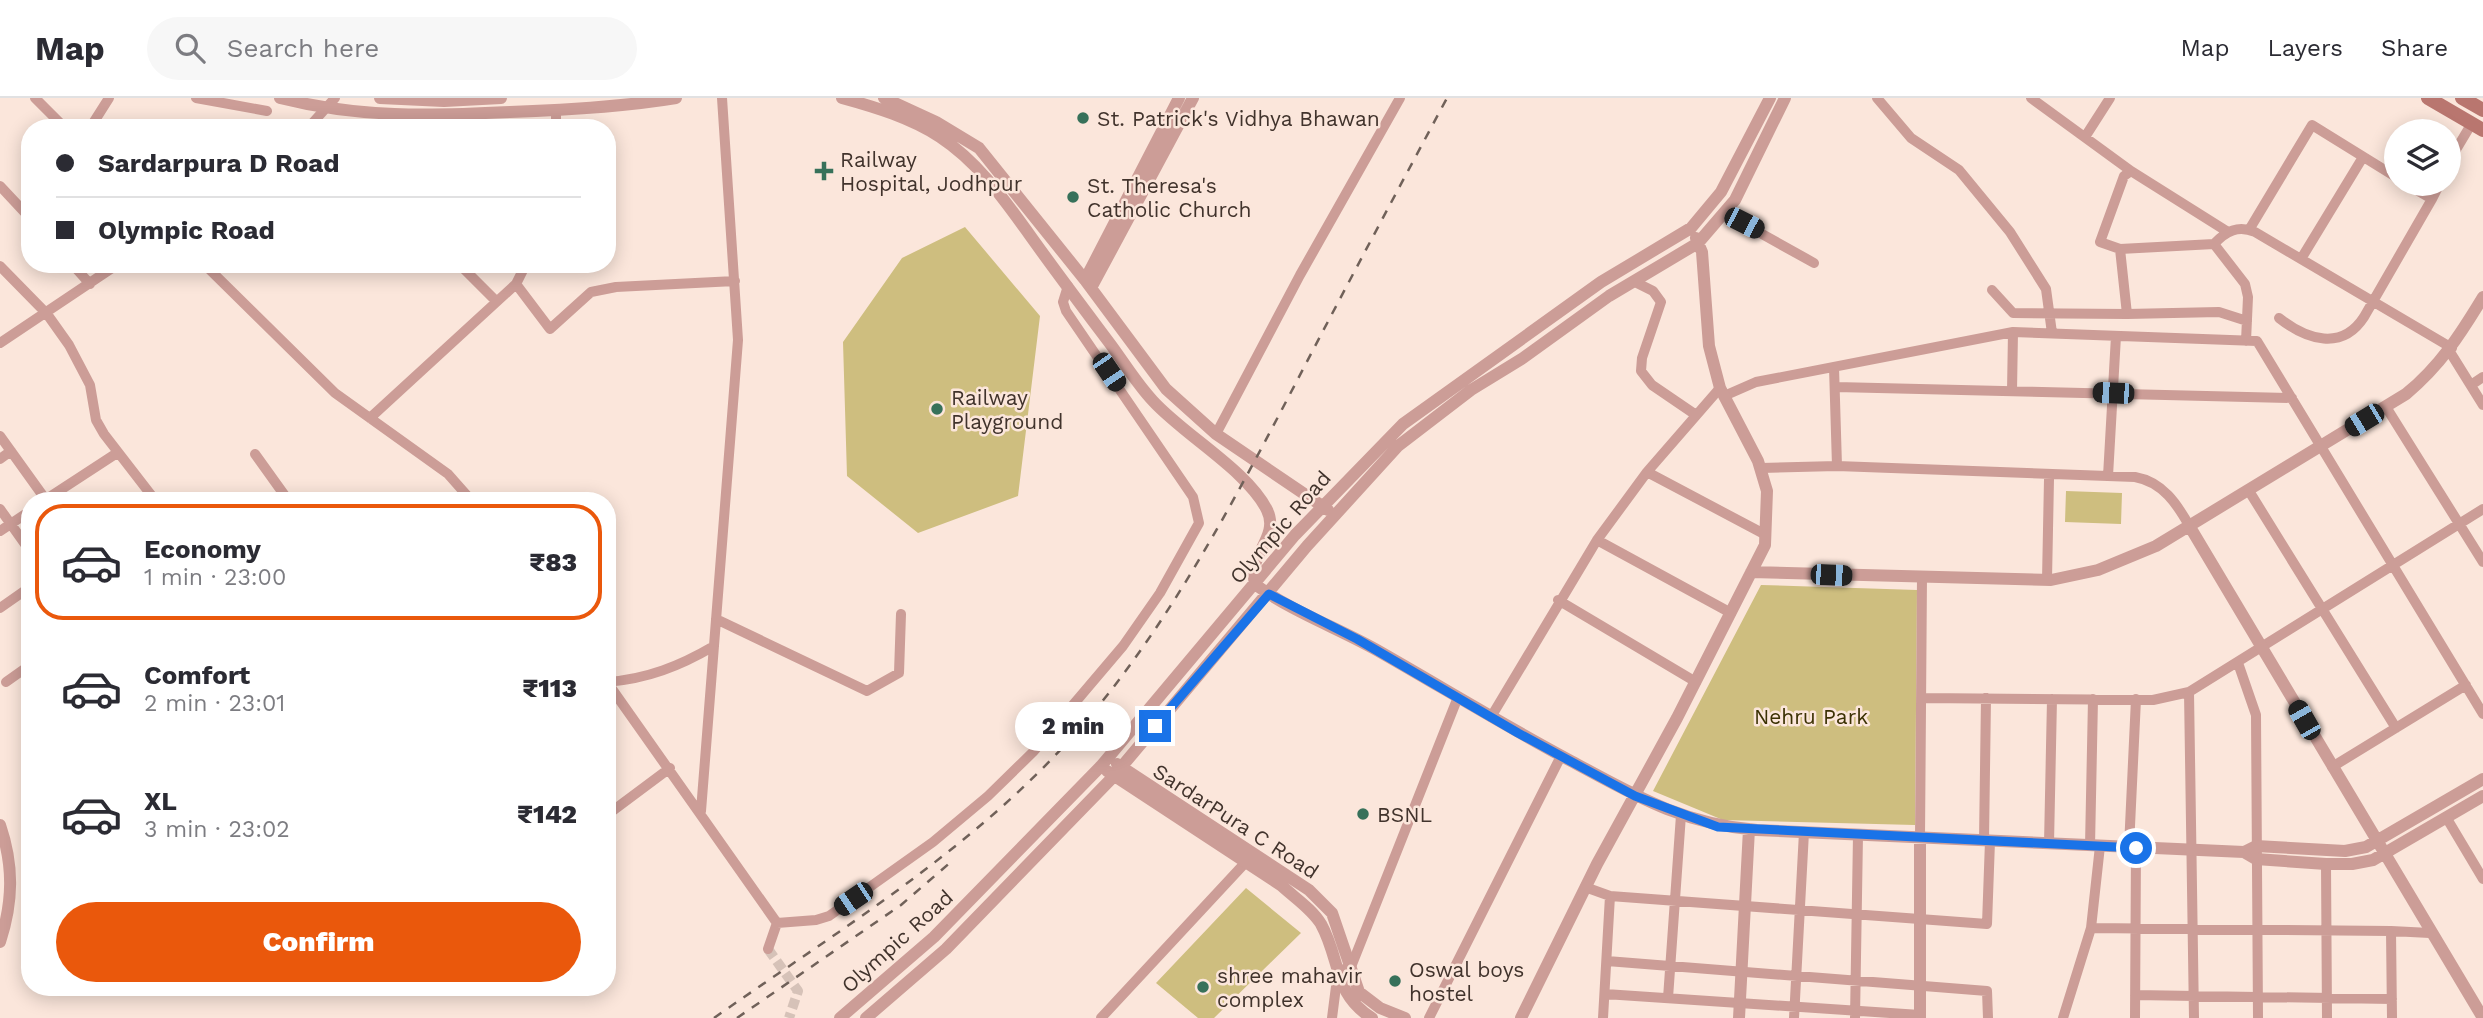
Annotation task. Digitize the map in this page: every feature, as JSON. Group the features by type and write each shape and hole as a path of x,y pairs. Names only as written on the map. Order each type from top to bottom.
{"main road":[{"path":"2428,98 2477,127"},
{"path":"2462,98 2481,105"}],"street":[{"path":"35,98 56,119"},
{"path":"96,119 109,98"},
{"path":"196,98 267,111"},
{"path":"280,98 327,110 410,117 556,110 676,98"},
{"path":"320,119 335,98"},
{"path":"380,98 501,98"},
{"path":"701,811 738,340 722,98"},
{"path":"842,98 910,121 940,137 968,159 1001,196 1151,398 1184,432 1227,464 1261,500 1271,526 1269,538 1253,570 1256,585 1635,796 1718,827 2133,848 2252,852 2345,851 2377,842 2483,779"},
{"path":"884,98 936,122 979,148 1088,284 1166,389 1216,434 1334,516"},
{"path":"1088,284 1179,98"},
{"path":"1088,284 1193,98"},
{"path":"1216,434 1300,275 1400,98"},
{"name":"Olympic Road","path":"840,1018 934,937 1105,761 1322,506 1393,442 1432,402 1601,282 1691,228 1721,192 1770,98"},
{"name":"Olympic Road","path":"866,1018 946,949 1117,772 1189,684 1269,594 1393,442 1523,358 1609,296 1698,243 1726,214 1746,182 1786,98"},
{"path":"1877,98 1911,138 1968,179 2010,232 2046,289 2052,333"},
{"path":"2031,98 2131,171 2228,232"},
{"path":"2085,137 2110,98"},
{"path":"556,110 556,119"},
{"path":"2249,230 2312,125 2384,170"},
{"path":"2461,147 2477,127"},
{"path":"2301,259 2363,157"},
{"path":"2131,171 2124,176 2100,242 2120,249 2214,244 2228,232 2249,230 2373,301 2451,350 2483,405"},
{"path":"0,186 21,208"},
{"path":"2427,196 2432,199"},
{"path":"2279,318 2303,332 2337,339 2355,329 2434,196"},
{"path":"1726,214 1814,263"},
{"path":"1521,1018 1585,887 1696,682 1765,545 1767,491 1760,468 1722,392 1709,346 1698,243 1691,228"},
{"path":"2214,244 2245,284 2246,341"},
{"path":"2120,249 2127,314"},
{"path":"1059,274 1072,265"},
{"path":"0,266 47,314 69,345 90,385 96,420 117,453 148,492"},
{"path":"80,273 90,284"},
{"path":"0,343 105,273"},
{"path":"213,273 335,393 448,474 464,492"},
{"path":"468,273 496,301"},
{"path":"370,418 516,284 522,273"},
{"path":"516,284 550,329 592,292 616,287 735,281"},
{"path":"1635,282 1653,291 1661,302 1642,358 1642,371 1652,385 1696,415"},
{"path":"777,923 789,924 830,916 933,842 988,796 1099,677 1160,593 1196,532 1199,515 1193,497 1066,312 1063,302 1068,286"},
{"path":"1992,290 2013,313 2219,312 2247,321"},
{"path":"1751,572 2047,580 2098,570 2156,546 2190,527 2386,407 2430,375 2451,350 2483,297"},
{"path":"2012,391 2013,332"},
{"path":"1491,717 1558,600 1597,540 1647,472 1696,415 1722,392 1756,382 2013,332 2257,341 2483,714"},
{"path":"2108,476 2116,336"},
{"path":"1834,366 1837,466"},
{"path":"2471,385 2483,377"},
{"path":"1836,387 2292,398"},
{"path":"2386,407 2483,562"},
{"path":"0,436 40,492"},
{"path":"0,459 11,451"},
{"path":"58,492 117,453"},
{"path":"255,454 282,492"},
{"path":"1760,468 1837,466 2108,476 2146,479 2161,488 2179,508 2483,1018"},
{"path":"1647,472 1766,535"},
{"path":"2047,580 2049,479"},
{"path":"2249,491 2396,728"},
{"path":"0,509 21,539"},
{"path":"1922,698 2153,699 2189,692 2483,509"},
{"path":"0,531 21,517"},
{"path":"1597,540 1731,613"},
{"path":"1605,994 1795,1006 1855,1014 1920,1016 1922,576"},
{"path":"0,608 21,593"},
{"path":"1558,600 1696,682"},
{"path":"716,619 867,691 899,673 901,614"},
{"path":"616,681 637,680 673,668 714,646"},
{"path":"2238,663 2256,715 2252,852 2258,1018"},
{"path":"6,682 21,671"},
{"path":"2332,767 2466,685"},
{"path":"2189,692 2191,838 2194,850 2194,1018"},
{"path":"616,694 701,811 777,923"},
{"path":"1332,1018 1345,969 1458,697"},
{"path":"1585,887 1610,896 1987,924 1986,698"},
{"path":"2049,844 2052,699"},
{"path":"2063,1018 2091,928 2095,846 2093,699"},
{"path":"2135,1018 2133,848 2136,699"},
{"path":"1429,1018 1561,756"},
{"name":"SardarPura C Road","path":"1105,761 1245,863 1282,886 1320,922 1362,996 1380,1008 1405,1018"},
{"path":"616,808 670,768"},
{"name":"SardarPura C Road","path":"1117,772 1309,890 1332,912 1345,969 1348,999 1371,1018"},
{"path":"2252,852 2326,864 2352,864 2384,855 2483,796"},
{"path":"1668,998 1681,815"},
{"path":"2446,817 2483,879"},
{"path":"0,825 12,884 9,914 0,942"},
{"path":"1739,1018 1749,829"},
{"path":"1794,1018 1804,832"},
{"path":"1855,1014 1858,835"},
{"path":"1101,1018 1245,863"},
{"path":"2326,864 2327,1018"},
{"path":"1604,1018 1610,896"},
{"path":"768,948 777,923"},
{"path":"2091,928 2430,933"},
{"path":"2391,931 2392,1018"},
{"path":"1607,961 1987,991 1988,1018"},
{"path":"2135,995 2392,999"}],"green space":[{"name":"Railway Playground","path":"965,227 1040,316 1018,496 918,533 847,476 843,342 902,258"},
{"path":"2066,491 2122,493 2121,524 2065,522"},
{"name":"Nehru Park","path":"1761,585 1917,590 1915,825 1723,820 1653,791"},
{"path":"1246,888 1301,933 1214,1018 1198,1018 1156,983"}],"tunnel":[{"path":"768,949 798,991 789,1018"}],"railway":[{"path":"714,1018 859,918 953,848 1041,770 1112,689 1169,609 1219,525 1447,98"},
{"path":"737,1018 901,905 952,861"}],"place":[{"name":"St. Patrick's Vidhya Bhawan","path":"1083,118"},
{"name":"Railway Hospital, Jodhpur","path":"824,171"},
{"name":"St. Theresa's Catholic Church","path":"1073,197"},
{"name":"Railway Playground","path":"937,409"},
{"name":"BSNL","path":"1363,814"},
{"name":"Oswal boys hostel","path":"1395,981"},
{"name":"shree mahavir complex","path":"1203,987"}],"route":[{"path":"1155,726 1269,594 1357,639 1518,733 1635,796 1676,814 1718,827 2136,848"}]}
